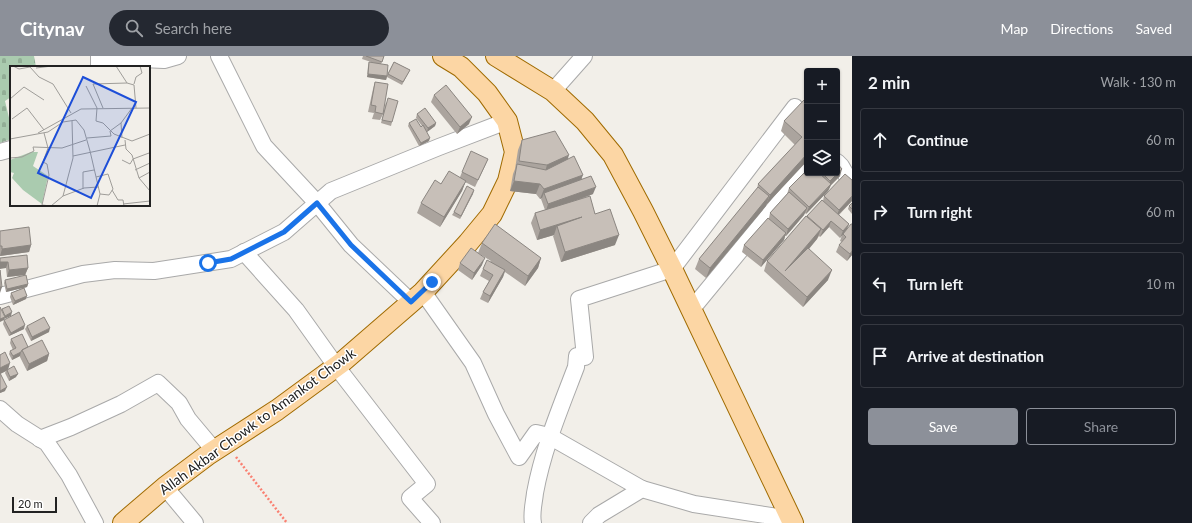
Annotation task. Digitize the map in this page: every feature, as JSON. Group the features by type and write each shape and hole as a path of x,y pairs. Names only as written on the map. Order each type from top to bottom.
{"main road":[{"name":"Allah Akbar Chowk to Amankot Chowk","path":"123,523 165,486 220,447 277,410 336,366 417,297 468,243 492,214 508,182 515,152 507,121 487,93 461,67 443,56"},
{"path":"496,56 553,92 585,121 613,155 672,269 792,521"}],"street":[{"path":"99,66 99,57 164,60 178,56"},
{"path":"219,56 264,146 317,203 351,245 417,297 473,363 496,414 519,457 536,433 550,436 642,489 694,504 792,521"},
{"path":"553,92 584,56"},
{"path":"533,523 531,515 550,436 576,367 577,356 586,357 579,299 672,269 795,107"},
{"path":"0,296 83,274 115,270 154,271 231,259 284,232 331,191 439,146 507,121"},
{"path":"0,152 10,149"},
{"path":"840,165 852,185"},
{"path":"692,310 804,173"},
{"path":"244,252 296,310 336,366 427,484 410,498 432,523"},
{"path":"40,439 122,404 158,383 179,403 188,419 220,447"},
{"path":"0,409 17,424 47,443 69,475 95,523"},
{"path":"165,486 195,523"},
{"path":"591,523 599,514 642,489"}],"path":[{"path":"220,447 287,523"}],"green space":[{"path":"0,56 34,56 36,66 10,66 10,98 5,101 10,122 10,139 0,143"}],"building":[{"path":"366,56 384,56 382,62"},
{"path":"369,62 388,65 387,76 368,74"},
{"path":"394,62 410,70 403,82 388,74"},
{"path":"375,82 388,84 383,114 375,112 376,106 371,105"},
{"path":"446,85 472,117 460,127 434,95"},
{"path":"388,98 398,101 392,122 382,120"},
{"path":"804,100 804,157 770,195 758,184 802,137 784,121"},
{"path":"425,108 436,123 428,128 417,114"},
{"path":"416,119 421,127 423,125 430,138 421,143 409,123"},
{"path":"555,131 569,155 547,165 519,161 522,140"},
{"path":"471,151 488,159 478,180 462,172"},
{"path":"574,156 583,175 544,189 540,184 514,181 517,164 546,170"},
{"path":"449,171 466,181 444,217 421,203 435,180 441,184"},
{"path":"804,173 804,176 822,176 831,184 809,207 789,188"},
{"path":"845,174 852,180 852,196 839,210 824,196"},
{"path":"591,176 596,187 548,204 544,193"},
{"path":"825,176 835,176 830,181"},
{"path":"467,186 474,190 461,216 454,212"},
{"path":"758,187 769,196 710,268 699,259"},
{"path":"789,192 807,208 788,229 770,213"},
{"path":"590,196 595,214 610,209 619,235 565,252 557,226 582,217 540,230 535,213"},
{"path":"822,200 849,224 843,231 831,221 823,230 807,216"},
{"path":"806,216 821,229 785,271 808,248 832,270 807,297 767,261"},
{"path":"768,218 786,233 763,260 744,245"},
{"path":"495,224 541,258 528,276 482,243"},
{"path":"851,224 852,251 850,254 839,245 846,237 843,234"},
{"path":"29,227 31,245 2,249 2,246 0,246 0,231"},
{"path":"471,248 485,258 474,273 460,263"},
{"path":"27,255 28,268 9,270 8,262 0,262 0,258"},
{"path":"487,260 505,270 490,296 483,292 493,275 483,269"},
{"path":"0,270 2,287 0,287"},
{"path":"26,275 28,284 7,289 5,280"},
{"path":"24,288 27,296 15,301 11,293"},
{"path":"9,306 12,312 5,316 2,309"},
{"path":"0,307 5,317 0,319"},
{"path":"19,312 25,325 11,333 4,320"},
{"path":"44,317 50,328 32,337 27,326"},
{"path":"22,334 28,347 13,356 10,351 16,348 11,339"},
{"path":"42,340 49,354 29,364 22,350"},
{"path":"5,352 10,363 0,368 0,355"},
{"path":"14,366 18,374 10,377 7,370"},
{"path":"0,373 7,387 0,391"}],"route":[{"path":"208,263 231,259 284,232 317,203 351,245 411,302 432,282"}]}
